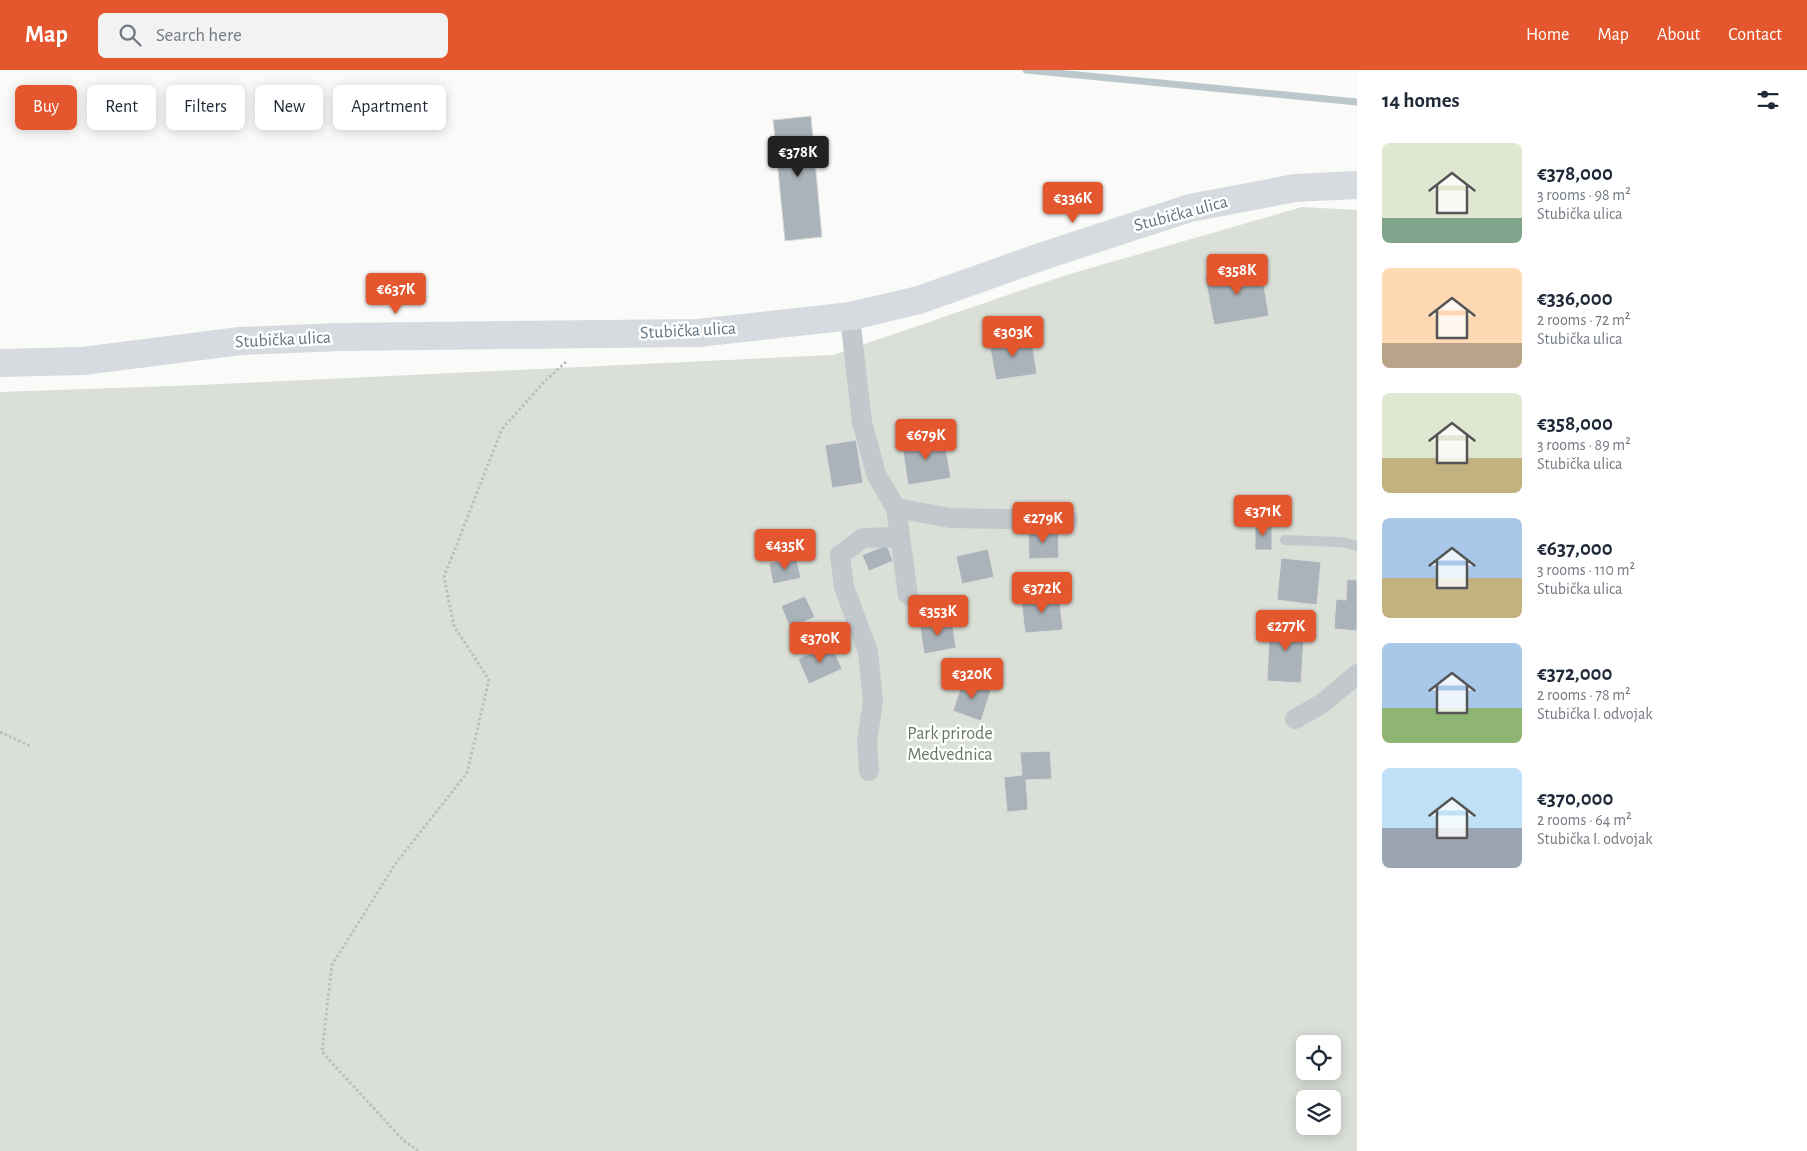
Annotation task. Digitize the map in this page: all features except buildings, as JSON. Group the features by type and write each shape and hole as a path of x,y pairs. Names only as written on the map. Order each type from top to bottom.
{"main road":[{"name":"Stubička ulica","path":"0,362 84,361 250,341 340,337 698,333 851,316 919,300 1046,255 1190,208 1296,188 1357,185"}],"street":[{"path":"851,316 862,422 876,474 896,508 908,596"},
{"path":"896,508 950,518 1068,520"},
{"path":"869,771 867,742 873,700 868,652 844,587 840,555 863,538 900,537"},
{"path":"1295,719 1323,703 1357,674"}],"lane":[{"path":"1285,540 1341,542 1357,546"}],"path":[{"path":"418,1151 403,1140 322,1052 332,965 396,863 468,774 488,680 454,626 444,577 502,429 545,381 597,334"},
{"path":"0,732 30,746"}],"green space":[{"name":"Park prirode Medvednica","path":"1302,207 1357,210 1357,1151 0,1151 0,392 200,385 833,355 1063,276"}],"waterway":[{"path":"1026,70 1357,102"}]}
